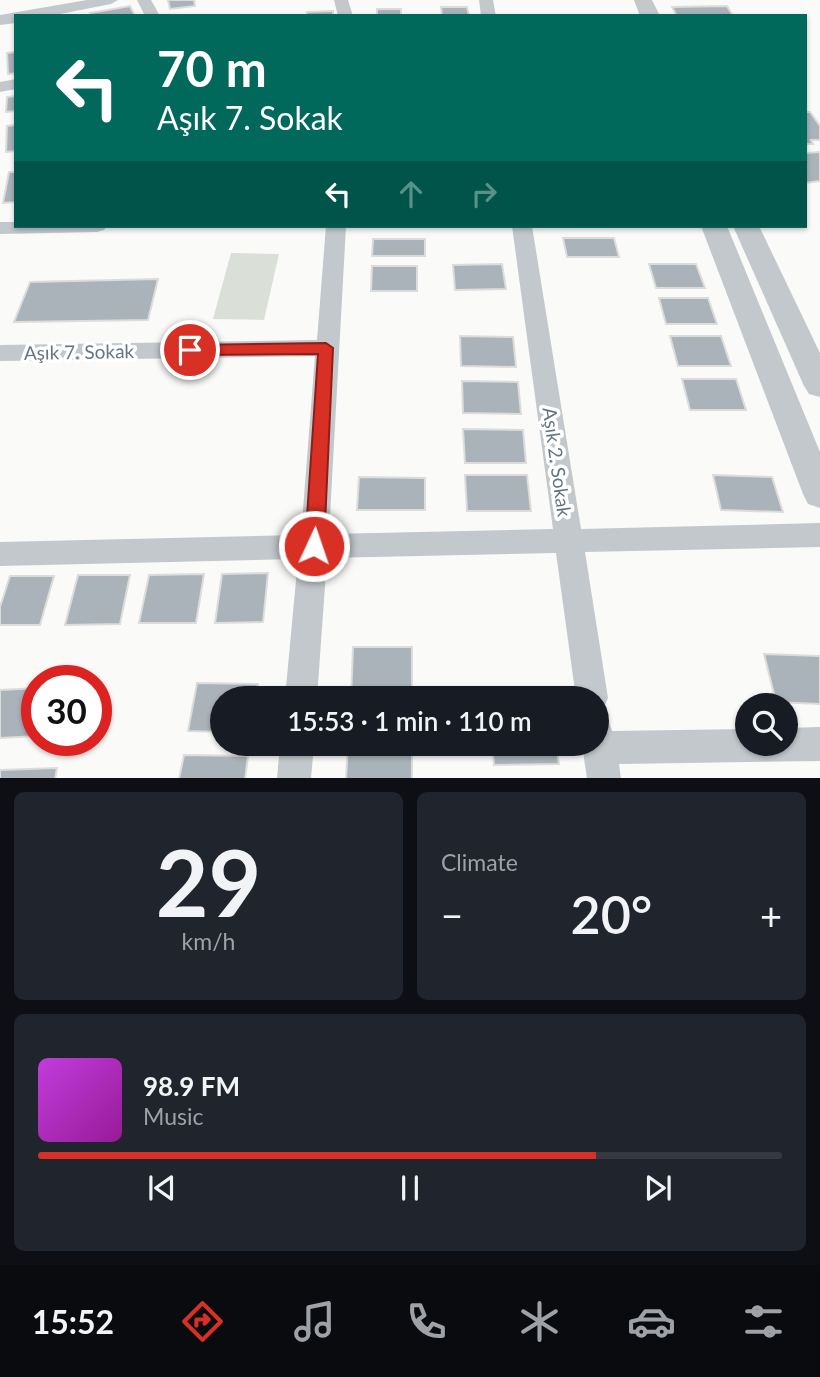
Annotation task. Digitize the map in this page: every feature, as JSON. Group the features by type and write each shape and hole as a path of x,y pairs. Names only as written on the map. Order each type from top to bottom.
{"street":[{"path":"36,14 111,0"},
{"path":"302,686 336,228"},
{"name":"Aşık 2. Sokak","path":"522,228 590,686"},
{"path":"715,228 820,494"},
{"path":"747,228 820,386"},
{"name":"Aşık 7. Sokak","path":"0,353 326,348"},
{"path":"0,554 820,535"},
{"path":"609,753 820,744"},
{"path":"294,778 296,756"}],"shaded area":[{"path":"231,253 279,254 264,320 213,319"}],"building":[{"path":"168,0 194,0 195,6 170,9"},
{"path":"130,6 134,14 90,14"},
{"path":"727,6 732,14 676,14 672,7"},
{"path":"441,7 467,7 469,14 442,14"},
{"path":"377,9 401,9 401,14 377,14"},
{"path":"333,11 333,14 307,14"},
{"path":"14,52 14,73 8,74 7,53"},
{"path":"14,96 14,111 6,112 7,97"},
{"path":"807,112 810,112 820,126 820,140 811,140 813,144 807,144"},
{"path":"14,125 14,151 6,152 7,126"},
{"path":"820,152 820,181 807,183 807,153"},
{"path":"9,172 14,172 14,202 3,203"},
{"path":"563,238 614,238 619,257 567,257"},
{"path":"373,239 425,239 425,256 372,256"},
{"path":"502,264 506,289 455,290 453,265"},
{"path":"649,264 696,264 705,288 656,288"},
{"path":"372,266 417,266 417,291 371,291"},
{"path":"158,279 148,320 14,322 30,282"},
{"path":"659,298 708,298 717,324 666,324"},
{"path":"460,336 513,337 516,367 461,366"},
{"path":"670,336 721,336 731,366 678,366"},
{"path":"682,379 736,379 746,410 690,410"},
{"path":"462,381 518,382 521,414 463,413"},
{"path":"463,429 523,430 526,463 465,463"},
{"path":"465,475 527,475 531,511 467,511"},
{"path":"713,475 772,477 783,512 721,510"},
{"path":"359,477 425,478 425,510 357,510"},
{"path":"268,573 263,622 215,623 222,574"},
{"path":"204,574 196,623 139,623 149,575"},
{"path":"78,575 130,575 120,624 65,625"},
{"path":"10,576 54,576 40,625 0,625 0,607"},
{"path":"353,647 412,647 412,686 351,686"},
{"path":"764,654 820,656 820,704 798,703 798,693 774,693"},
{"path":"197,683 258,684 210,686 210,732 188,731"},
{"path":"21,689 21,737 0,738 0,690"},
{"path":"184,755 248,756 245,778 179,778"},
{"path":"347,756 412,756 412,778 346,778"},
{"path":"493,756 558,756 559,764 494,765"},
{"path":"57,768 55,778 0,778 0,770"}],"route":[{"path":"190,350 326,348 314,546"}]}
